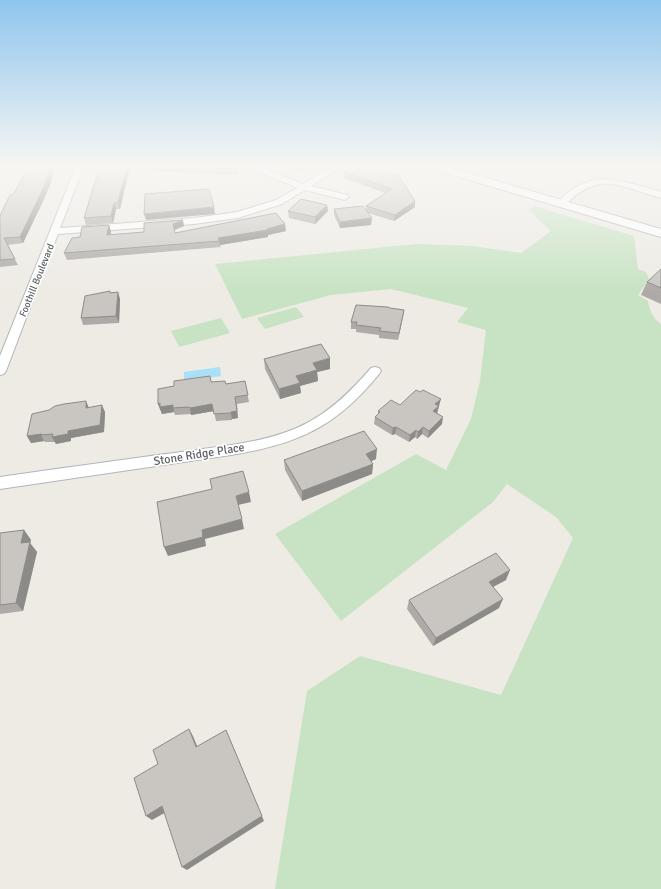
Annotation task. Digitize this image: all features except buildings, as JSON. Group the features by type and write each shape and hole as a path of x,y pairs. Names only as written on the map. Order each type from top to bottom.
{"main road":[{"path":"573,207 661,233"}],"street":[{"name":"Foothill Boulevard","path":"0,371 64,207"},
{"path":"55,231 187,222 220,218 262,207"},
{"name":"Stone Ridge Place","path":"0,483 242,448 272,441 300,432 329,416 361,388 375,371"}],"green space":[{"path":"532,207 539,207 634,236 638,269 646,272 649,279 638,295 648,301 652,314 661,324 661,889 275,889 307,691 360,656 501,695 573,538 556,517 507,484 493,502 341,621 275,534 416,454 446,470 471,419 480,381 486,330 457,322 468,308 391,289 331,295 242,319 215,264 416,244 473,246 521,253 551,231 529,210"},
{"path":"296,307 304,317 265,329 257,318"},
{"path":"221,318 230,333 179,347 171,331"}],"water":[{"path":"220,367 221,376 184,382 184,372"}]}
